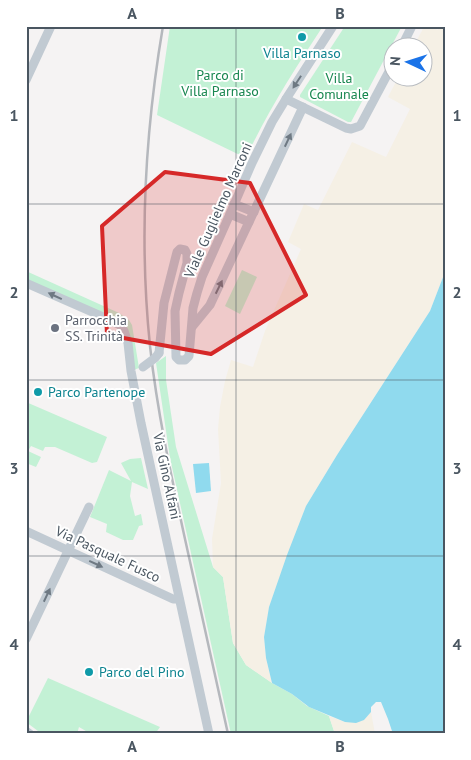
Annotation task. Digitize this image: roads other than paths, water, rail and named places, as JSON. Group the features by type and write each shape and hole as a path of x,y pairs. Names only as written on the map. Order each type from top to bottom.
{"street":[{"path":"26,80 51,26"},
{"name":"Viale Guglielmo Marconi","path":"131,371 143,366 159,353 166,293 176,252 180,249 185,250 187,254 187,263 175,311 176,357 179,360 186,360 189,356 193,308 202,277 264,138 286,99 333,26"},
{"path":"406,38 412,26"},
{"path":"286,99 346,128 356,128 360,126 384,81"},
{"path":"192,327 210,306 303,107"},
{"path":"234,204 254,212"},
{"path":"230,214 249,222"},
{"name":"Via Gino Alfani","path":"26,283 120,325 124,331 128,343 131,371 143,433 209,734"},
{"path":"26,639 88,507"},
{"name":"Via Pasquale Fusco","path":"26,531 173,600 179,599"},
{"path":"26,731 30,734"}],"water":[{"path":"445,272 445,734 393,734 381,702 376,702 371,707 371,712 364,720 356,723 345,722 309,707 292,694 272,683 266,658 264,637 269,607 306,506 430,311"},
{"path":"209,463 211,491 196,493 193,464"}],"railway":[{"path":"163,26 152,106 146,186 145,266 150,346 160,419 228,734"}],"place":[{"name":"Villa Parnaso","path":"302,37"},
{"name":"Parrocchia SS. Trinità","path":"55,328"},
{"name":"Parco Partenope","path":"38,392"},
{"name":"Parco del Pino","path":"89,672"}],"park label":[{"name":"Parco di Villa Parnaso","path":"220,84"},
{"name":"Villa Comunale","path":"339,86"}]}
